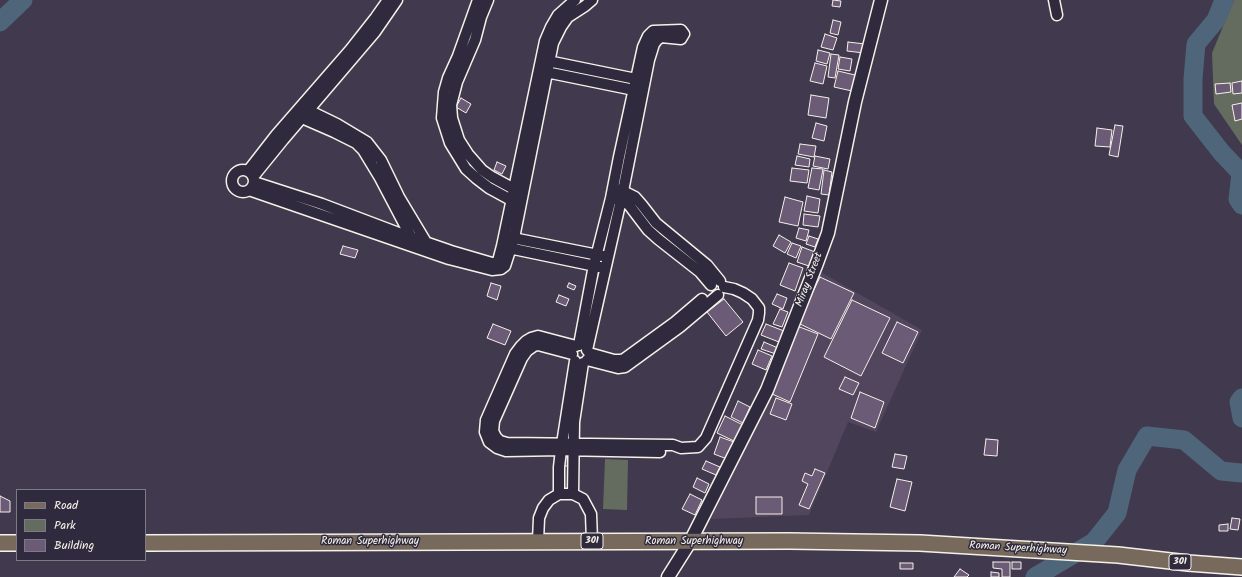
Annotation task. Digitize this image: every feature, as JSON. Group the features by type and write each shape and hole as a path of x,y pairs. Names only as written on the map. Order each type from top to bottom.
{"main road":[{"name":"Roman Superhighway","path":"146,543 789,541 920,543 1118,555 1188,563 1242,567"},
{"path":"0,544 16,543"}],"street":[{"path":"478,0 466,61 452,80 451,106 447,118 466,169 489,188 511,200 522,201"},
{"path":"473,30 488,0"},
{"path":"251,180 322,204 450,255 492,267 498,260 508,242 522,201 519,190 545,61 561,27 565,14 575,0"},
{"path":"565,14 585,6 592,0"},
{"name":"Miray Street","path":"668,577 690,542 767,390 828,233 855,102 881,0"},
{"path":"1054,0 1057,14"},
{"path":"251,180 301,112 340,67 391,3"},
{"path":"573,494 575,412 581,354 594,265 629,159 643,47 648,36 653,31 684,31 681,39 661,37 657,40 640,79"},
{"path":"545,61 640,79"},
{"path":"574,78 576,67"},
{"path":"543,72 638,90"},
{"path":"610,85 613,74"},
{"path":"559,494 561,446 581,354 606,268 617,194 619,157 638,90"},
{"path":"301,112 334,132 358,140 363,150 384,176 417,241"},
{"path":"455,141 482,170 492,177 519,190"},
{"path":"619,157 629,159"},
{"path":"251,180 318,214 417,241"},
{"path":"508,242 511,200 519,190"},
{"path":"617,194 646,219 648,230 700,272 717,288 734,289 752,299 759,308 760,313 758,320 706,438 698,447 681,448 673,445 650,448 561,446 524,447 506,451 497,448 489,442 489,431 486,420 502,393 515,354 528,344 531,338 538,336 581,354 619,364 624,359 638,353 677,324 717,288"},
{"path":"395,199 417,241"},
{"path":"318,214 322,204"},
{"path":"508,242 541,243 608,257"},
{"path":"508,242 538,254 606,268"},
{"path":"538,254 541,243"},
{"path":"569,260 571,249"},
{"path":"559,476 573,476"},
{"path":"538,541 539,518 543,508 549,500 559,494 573,494 583,499 591,514 592,541"}],"shaded area":[{"path":"819,271 922,330 876,432 848,422 809,515 711,519 769,392"}],"green space":[{"path":"1234,0 1242,0 1242,145 1214,104 1212,53"},
{"path":"605,459 628,460 627,510 603,509"}],"building":[{"path":"833,0 841,1 840,7 832,6"},
{"path":"833,20 841,22 838,35 830,33"},
{"path":"825,34 837,38 833,50 821,47"},
{"path":"848,42 865,44 864,53 847,51"},
{"path":"818,50 830,53 827,64 816,61"},
{"path":"831,54 839,55 835,78 828,77"},
{"path":"840,57 852,59 850,71 838,69"},
{"path":"815,63 827,66 823,84 810,81"},
{"path":"838,71 855,75 852,91 834,87"},
{"path":"1242,81 1242,93 1233,94 1232,83"},
{"path":"1230,83 1231,92 1216,94 1215,84"},
{"path":"811,95 829,98 826,118 808,115"},
{"path":"461,98 471,104 466,113 456,107"},
{"path":"1242,103 1242,119 1235,121 1232,105"},
{"path":"816,123 827,126 824,141 812,138"},
{"path":"1115,125 1123,126 1118,157 1109,155"},
{"path":"1097,128 1112,130 1110,147 1095,146"},
{"path":"800,144 816,146 814,157 798,154"},
{"path":"797,156 810,159 809,167 795,165"},
{"path":"815,156 830,159 828,169 813,166"},
{"path":"497,162 506,166 502,174 494,170"},
{"path":"792,168 809,170 807,183 790,181"},
{"path":"812,168 823,169 819,190 808,188"},
{"path":"824,170 832,172 829,195 821,194"},
{"path":"807,196 820,199 818,213 804,211"},
{"path":"785,197 803,202 798,226 779,222"},
{"path":"804,214 820,216 818,227 803,225"},
{"path":"799,228 809,230 806,241 796,238"},
{"path":"779,235 791,242 785,253 773,246"},
{"path":"809,236 818,239 815,247 806,244"},
{"path":"792,243 801,246 796,258 787,254"},
{"path":"343,246 358,250 355,258 340,254"},
{"path":"802,247 815,252 809,266 797,262"},
{"path":"789,263 803,268 795,291 780,285"},
{"path":"820,277 854,293 831,339 798,323"},
{"path":"491,283 501,286 497,300 487,296"},
{"path":"569,283 576,286 574,290 567,287"},
{"path":"777,294 787,298 783,309 772,304"},
{"path":"559,295 569,299 566,306 556,302"},
{"path":"724,299 743,322 726,336 707,312"},
{"path":"852,300 890,318 861,376 824,357"},
{"path":"780,309 788,312 782,327 773,324"},
{"path":"897,322 918,332 903,363 882,353"},
{"path":"493,324 511,331 505,345 487,338"},
{"path":"766,324 784,331 779,342 761,335"},
{"path":"797,326 818,334 790,402 770,393"},
{"path":"764,342 778,348 776,354 761,349"},
{"path":"758,350 772,356 766,370 752,364"},
{"path":"845,377 859,383 853,395 839,389"},
{"path":"860,392 884,402 875,428 851,418"},
{"path":"776,398 792,404 786,420 770,414"},
{"path":"738,401 750,407 743,423 731,417"},
{"path":"725,416 743,425 734,441 717,433"},
{"path":"720,437 734,442 727,459 714,454"},
{"path":"986,439 998,440 997,456 984,455"},
{"path":"895,454 907,456 904,469 892,467"},
{"path":"564,457 571,457 571,466 564,466"},
{"path":"706,461 720,467 716,475 702,469"},
{"path":"815,469 825,473 809,509 799,505 808,484 802,481 805,473 812,476"},
{"path":"697,478 709,484 705,493 693,487"},
{"path":"897,479 912,482 905,511 890,507"},
{"path":"690,494 702,500 695,515 682,509"},
{"path":"0,496 10,501 10,512 0,512"},
{"path":"756,497 782,497 782,514 756,514"},
{"path":"1232,518 1240,519 1238,530 1230,529"},
{"path":"1228,524 1228,531 1219,531 1219,525"},
{"path":"993,562 1010,562 1010,577 1002,577 1002,569 993,568"},
{"path":"1012,562 1021,562 1021,569 1012,569"},
{"path":"900,563 913,563 913,569 900,569"},
{"path":"960,569 969,575 967,577 954,577"},
{"path":"991,572 999,573 999,577 991,577"}],"waterway":[{"path":"0,22 23,0"},
{"path":"1224,0 1216,20 1196,44 1193,79 1193,116 1222,153 1241,173 1238,199 1242,205"},
{"path":"1242,398 1239,402 1242,418"},
{"path":"1035,577 1094,542 1117,513 1127,470 1147,436 1184,440 1221,471 1242,473"}]}
